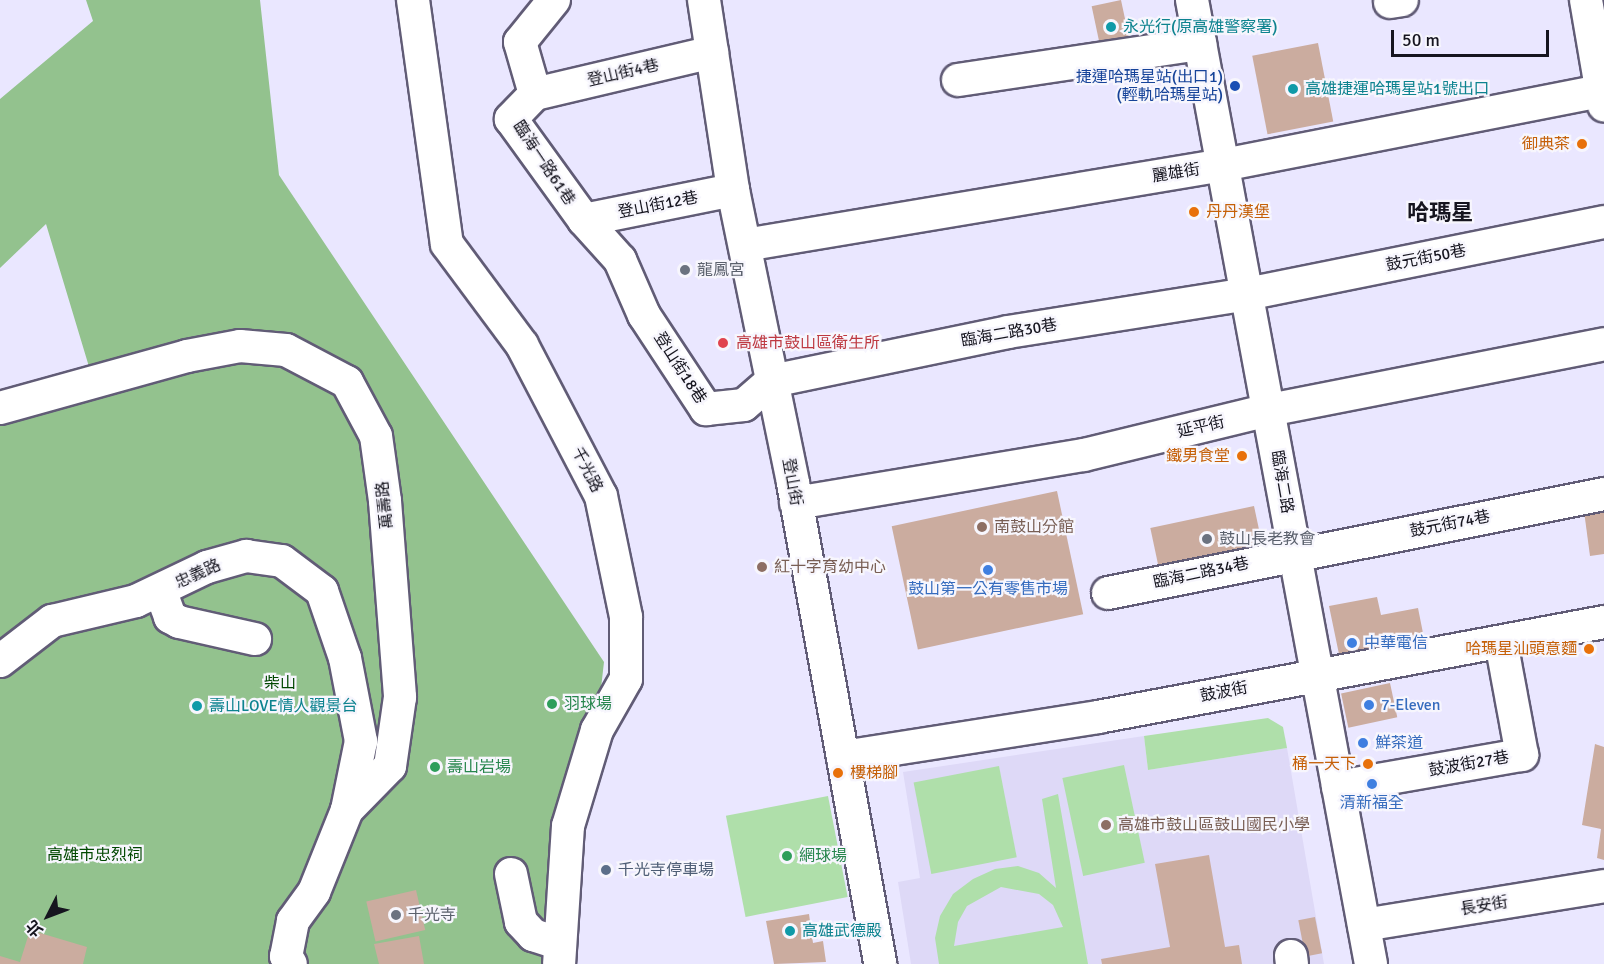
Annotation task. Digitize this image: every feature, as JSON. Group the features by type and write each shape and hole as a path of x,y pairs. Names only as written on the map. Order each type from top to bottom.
{"street":[{"name":"千光路","path":"413,0 447,244 522,345 601,496 626,617 626,679 597,730 568,826 558,954"},
{"path":"535,94 520,42 554,0"},
{"name":"登山街","path":"704,0 733,190 746,245 796,503 880,964"},
{"name":"臨海二路","path":"1192,0 1371,964"},
{"path":"1586,0 1603,95"},
{"path":"958,80 1200,44"},
{"name":"登山街4巷","path":"535,94 711,52"},
{"name":"臨海一路61巷","path":"535,94 511,119 584,220 620,260"},
{"name":"麗雄街","path":"746,245 1223,165 1603,95"},
{"name":"登山街12巷","path":"584,220 733,190"},
{"name":"鼓元街50巷","path":"1247,294 1604,222"},
{"name":"登山街18巷","path":"620,260 645,315 706,409 744,405 772,381"},
{"name":"臨海二路30巷","path":"772,381 1008,332 1247,294"},
{"name":"延平街","path":"796,503 1084,455 1269,410 1604,344"},
{"name":"萬壽路","path":"0,408 187,356 240,346 286,350 347,382 376,436 385,501 400,698 390,766 347,810 314,892 293,921 286,956 291,964"},
{"name":"鼓元街74巷","path":"1295,554 1604,494"},
{"name":"臨海二路34巷","path":"1107,593 1295,554"},
{"name":"忠義路","path":"0,661 52,621 161,592 207,567 246,556 282,561 322,591 345,658 360,733 347,810"},
{"path":"161,592 170,617 179,622 255,639"},
{"name":"鼓波街","path":"843,757 1098,717 1317,674 1604,622"},
{"name":"鼓波街27巷","path":"1338,787 1522,755 1502,642"},
{"path":"511,874 521,922 532,935 558,954"},
{"name":"長安街","path":"1364,926 1604,886"}],"shaded area":[{"name":"高雄市鼓山區鼓山國民小學","path":"1144,736 1148,770 1287,748 1324,964 911,964 898,882 920,878 903,772"}],"green space":[{"name":"柴山","path":"86,0 260,0 279,175 604,662 570,958 575,964 0,964 0,402 93,380 46,224 0,268 0,99 93,21"},
{"path":"1268,718 1283,727 1287,748 1148,770 1144,736"},
{"path":"1124,765 1145,863 1083,876 1062,778"},
{"path":"999,766 1017,857 931,874 914,783"},
{"path":"1058,794 1088,964 939,964 935,938 940,916 953,894 973,879 995,869 1018,866 1039,873 1056,888 1042,799","holes":["1001,887 1039,894 1053,905 1063,927 954,946 958,922 967,906"]},
{"name":"網球場","path":"828,796 848,897 746,917 726,816"}],"building":[{"name":"永光行(原高雄警察署)","path":"1121,0 1131,48 1102,54 1092,6"},
{"name":"高雄捷運哈瑪星站1號出口","path":"1318,43 1333,122 1267,134 1252,56"},
{"name":"鼓山第一公有零售市場","path":"1057,491 1083,614 918,649 892,526"},
{"name":"鼓山長老教會","path":"1254,506 1264,552 1160,574 1150,528"},
{"path":"1604,508 1604,554 1590,556 1584,511"},
{"path":"1377,597 1381,615 1418,608 1425,643 1340,659 1329,606"},
{"name":"7-Eleven","path":"1390,683 1397,717 1348,728 1341,693"},
{"path":"1595,744 1604,747 1604,860 1597,858 1601,829 1582,825"},
{"path":"1209,855 1225,947 1239,945 1242,964 1102,964 1101,959 1170,947 1155,864"},
{"name":"千光寺","path":"416,890 425,930 376,941 366,901"},
{"name":"高雄武德殿","path":"809,914 813,943 823,941 826,962 774,964 766,921"},
{"path":"1315,917 1322,953 1305,957 1298,920"},
{"path":"30,930 87,947 83,964 0,964 0,956 20,962"},
{"path":"419,936 424,964 379,964 374,944"}],"place":[{"name":"永光行(原高雄警察署)","path":"1111,27"},
{"name":"捷運哈瑪星站(出口1) (輕軌哈瑪星站)","path":"1235,86"},
{"name":"高雄捷運哈瑪星站1號出口","path":"1293,89"},
{"name":"御典茶","path":"1582,144"},
{"name":"丹丹漢堡","path":"1194,212"},
{"name":"龍鳳宮","path":"685,270"},
{"name":"高雄市鼓山區衛生所","path":"723,343"},
{"name":"鐵男食堂","path":"1242,456"},
{"name":"南鼓山分館","path":"982,527"},
{"name":"鼓山長老教會","path":"1207,539"},
{"name":"紅十字育幼中心","path":"762,567"},
{"name":"鼓山第一公有零售市場","path":"988,570"},
{"name":"中華電信","path":"1352,643"},
{"name":"哈瑪星汕頭意麵","path":"1589,649"},
{"name":"羽球場","path":"552,704"},
{"name":"7-Eleven","path":"1369,705"},
{"name":"壽山LOVE情人觀景台","path":"197,706"},
{"name":"鮮茶道","path":"1363,743"},
{"name":"桶一天下","path":"1368,764"},
{"name":"壽山岩場","path":"435,767"},
{"name":"樓梯腳","path":"838,773"},
{"name":"清新福全","path":"1372,784"},
{"name":"高雄市鼓山區鼓山國民小學","path":"1106,825"},
{"name":"網球場","path":"787,856"},
{"name":"千光寺停車場","path":"606,870"},
{"name":"千光寺","path":"396,915"},
{"name":"高雄武德殿","path":"790,931"}],"district":[{"name":"哈瑪星","path":"1440,213"}],"park label":[{"name":"高雄市忠烈祠","path":"95,855"}]}
